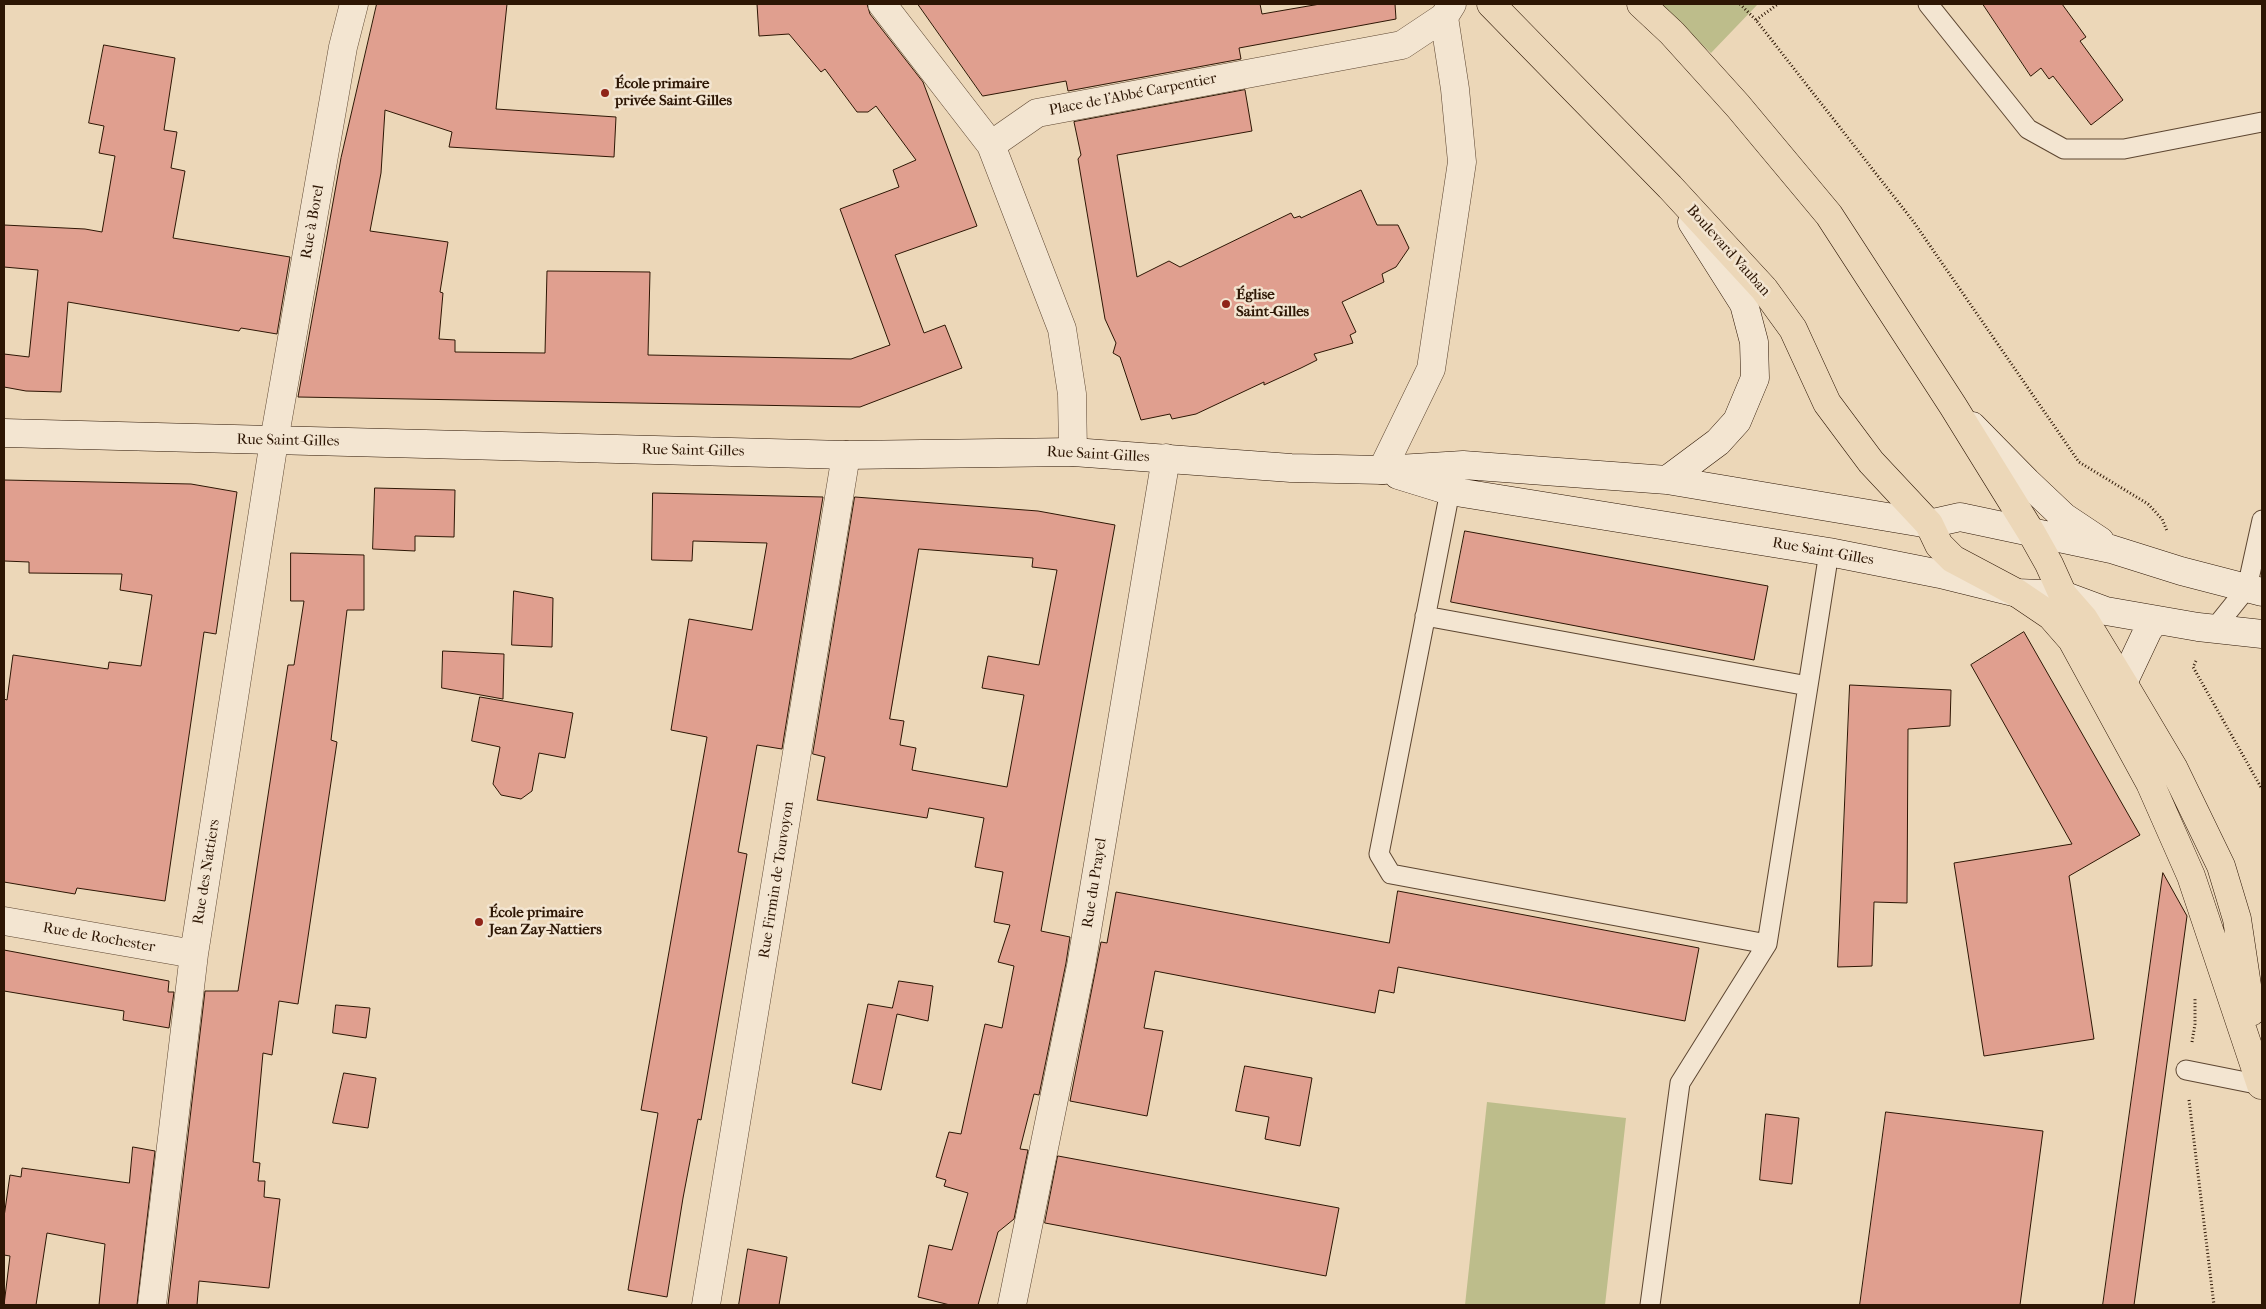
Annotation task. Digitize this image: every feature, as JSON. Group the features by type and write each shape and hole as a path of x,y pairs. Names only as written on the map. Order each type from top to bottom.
{"main road":[{"name":"Boulevard Vauban","path":"1491,4 1670,187 1764,289 1793,329 1827,403 1871,462 1929,524 1939,545 1953,559 2017,593 2051,616 2072,640 2150,783 2191,876 2262,1087"},
{"path":"1641,4 1672,33 1738,106 1828,215 2031,532 2049,564 2063,595 2084,619 2174,769 2221,866 2237,919 2262,1087"}],"street":[{"name":"Rue à Borel","path":"274,441 342,57 354,4"},
{"path":"882,4 991,145 1062,329 1072,394 1073,452"},
{"name":"Place de l'Abbé Carpentier","path":"991,145 1038,112 1402,45 1448,10"},
{"name":"Place de l'Abbé Carpentier","path":"1382,470 1431,369 1462,162 1448,10"},
{"path":"1668,480 1718,442 1737,421 1755,378 1754,342 1744,304 1670,187"},
{"path":"1952,406 2064,517 2111,549"},
{"name":"Rue Saint-Gilles","path":"4,433 846,455 1073,452 1166,458 1246,466 1382,470 1463,465 1668,480 1929,524 1960,517 2111,549 2181,571 2255,590"},
{"name":"Rue des Nattiers","path":"152,1305 194,954 274,441"},
{"name":"Rue Firmin de Touvoyon","path":"706,1305 846,455"},
{"name":"Rue du Prayel","path":"1012,1305 1082,966 1166,458"},
{"name":"Rue Saint-Gilles","path":"1382,470 1450,491 1829,552 1940,574 2017,593 2063,595 2106,612 2206,628 2262,634"},
{"path":"2123,683 2148,630 2156,620"},
{"name":"Rue de Rochester","path":"4,921 194,954"}],"lane":[{"path":"1928,4 2028,129 2064,149 2124,149 2262,122"},
{"path":"1450,491 1379,854 1391,874 1767,944"},
{"path":"2206,628 2255,590 2262,520"},
{"path":"1650,1305 1680,1083 1767,944 1829,552"},
{"path":"1426,616 1808,686"},
{"path":"2186,1070 2262,1087"}],"path":[{"path":"1740,4 1756,20 1913,221 2079,462 2148,504 2162,519 2181,571"},
{"path":"1756,20 1778,4"},
{"path":"2206,628 2201,650 2193,667 2262,789"},
{"path":"2186,1070 2214,1305"}],"green space":[{"path":"1659,4 1758,4 1711,53"},
{"path":"1487,1102 1626,1118 1605,1305 1465,1305"}],"building":[{"path":"377,4 507,4 496,109 616,117 614,157 449,147 452,132 385,110 381,173 370,231 448,242 440,292 443,293 439,339 455,340 455,352 545,353 547,271 650,272 648,355 851,359 890,345 840,209 899,187 893,170 916,160 876,106 868,112 857,112 825,69 821,72 789,34 759,36 757,4 867,4 870,14 923,82 977,226 895,255 924,333 945,325 962,368 860,407 298,397 341,158"},
{"path":"918,4 1260,4 1262,14 1320,4 1395,4 1396,19 1239,48 1241,59 1068,91 1066,81 983,96"},
{"path":"1983,4 2062,4 2086,37 2080,41 2123,100 2091,125 2053,76 2049,79 2041,68 2031,76"},
{"path":"104,45 175,58 164,130 177,132 171,168 185,171 173,238 290,257 277,334 241,328 239,331 68,302 61,392 26,391 4,387 4,354 29,357 38,270 4,267 4,225 85,229 102,232 115,156 99,153 104,126 89,123"},
{"name":"Église Saint-Gilles","path":"1245,90 1252,131 1117,155 1137,277 1169,261 1180,267 1291,213 1294,218 1300,216 1301,218 1361,190 1377,225 1398,225 1409,248 1396,267 1382,274 1384,282 1342,302 1356,332 1350,335 1353,343 1314,354 1317,360 1264,385 1264,382 1196,414 1172,419 1170,414 1141,420 1120,357 1113,353 1116,343 1105,319 1078,159 1081,155 1074,122"},
{"path":"4,480 191,484 237,492 216,634 204,632 165,901 77,888 75,894 4,882 4,699 7,700 13,655 108,669 109,662 141,666 152,595 120,590 122,574 29,573 29,562 4,561"},
{"path":"375,488 455,490 454,537 415,536 415,551 373,549"},
{"path":"653,493 823,497 782,749 757,745 738,852 747,854 701,1120 698,1119 667,1297 628,1290 658,1113 641,1110 707,737 671,730 689,619 752,630 767,543 693,541 692,561 652,560"},
{"path":"855,497 1038,511 1115,525 1041,931 1070,937 1066,963 1039,1095 1034,1094 1020,1149 1028,1150 1014,1219 998,1232 978,1305 950,1305 918,1297 929,1245 952,1250 968,1193 944,1186 946,1180 936,1177 949,1132 961,1134 985,1024 1002,1028 1014,966 998,962 1010,925 994,922 1003,872 975,867 984,818 929,808 927,818 817,800 825,757 813,754","holes":["919,549 1033,558 1032,567 1057,570 1039,665 988,656 982,688 1024,695 1007,787 912,770 916,748 900,745 904,721 890,719"]},
{"path":"1465,531 1768,586 1754,660 1451,602"},
{"path":"291,553 364,555 364,610 347,610 331,740 337,742 298,1004 279,1001 272,1055 263,1053 253,1162 260,1163 258,1181 265,1181 264,1197 280,1199 269,1288 199,1281 197,1305 168,1305 205,991 238,991 288,665 294,665 304,601 291,601"},
{"path":"514,591 553,598 552,647 512,645"},
{"path":"2024,632 2140,835 2069,876 2094,1039 1984,1056 1954,863 2072,844 1971,665"},
{"path":"443,651 504,654 503,699 442,688"},
{"path":"1850,685 1951,690 1950,726 1908,729 1907,903 1874,902 1872,966 1838,967"},
{"path":"480,697 573,713 565,758 539,753 532,791 521,799 501,795 493,784 500,747 472,741"},
{"path":"2163,873 2187,916 2134,1305 2103,1305"},
{"path":"1398,891 1699,948 1685,1021 1398,967 1394,993 1379,990 1375,1013 1155,971 1144,1028 1163,1031 1147,1116 1070,1101 1101,942 1107,943 1116,892 1389,943"},
{"path":"4,950 169,981 168,992 174,992 169,1028 123,1020 124,1011 4,991"},
{"path":"899,981 933,986 928,1021 897,1014 881,1090 852,1083 868,1004 892,1008"},
{"path":"336,1005 370,1008 366,1038 333,1033"},
{"path":"1245,1066 1312,1078 1300,1146 1265,1139 1269,1117 1236,1111"},
{"path":"344,1073 376,1078 368,1128 333,1123"},
{"path":"1886,1112 2043,1131 2020,1305 1860,1305"},
{"path":"1766,1114 1799,1118 1792,1184 1760,1180"},
{"path":"133,1147 155,1151 137,1305 99,1305 105,1244 47,1233 36,1305 4,1305 10,1256 4,1255 4,1217 10,1175 21,1177 22,1168 129,1183"},
{"path":"1058,1156 1339,1208 1326,1276 1045,1223"},
{"path":"748,1249 787,1257 779,1305 739,1305"}],"place":[{"name":"École primaire privée Saint-Gilles","path":"605,93"},
{"name":"Église Saint-Gilles","path":"1226,304"},
{"name":"École primaire Jean Zay-Nattiers","path":"479,922"}]}
